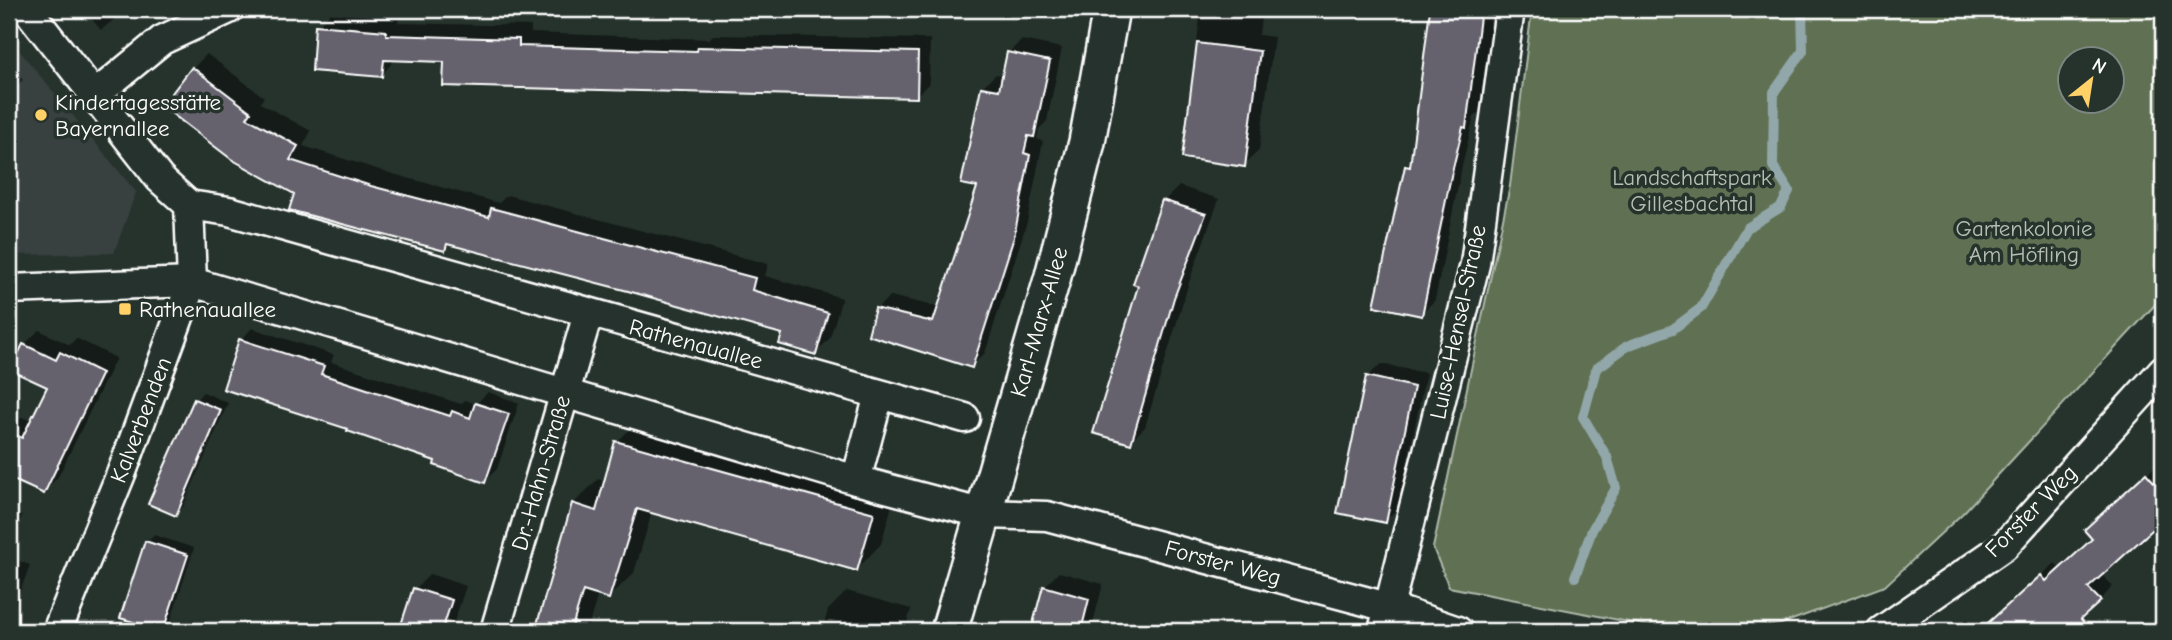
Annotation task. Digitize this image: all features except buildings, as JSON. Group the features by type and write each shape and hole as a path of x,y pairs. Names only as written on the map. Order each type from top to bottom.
{"street":[{"path":"27,9 160,179 189,205"},
{"path":"94,95 162,40 229,9"},
{"name":"Karl-Marx-Allee","path":"950,631 1084,156 1111,9"},
{"name":"Luise-Hensel-Straße","path":"1387,620 1475,264 1510,9"},
{"name":"Kalverbenden","path":"57,631 123,469 192,282 189,205"},
{"name":"Rathenauallee","path":"189,205 229,211 965,418"},
{"path":"9,289 192,282 856,480 984,514"},
{"name":"Dr.-Hahn-Straße","path":"495,631 588,314"},
{"name":"Forster Weg","path":"1881,631 2004,546 2163,370"},
{"path":"856,480 879,395"},
{"name":"Forster Weg","path":"984,514 1047,516 1387,620 1458,631"}],"shaded area":[{"name":"Kindertagesstätte Bayernallee","path":"9,38 136,192 114,253 9,255"}],"green space":[{"name":"Landschaftspark Gillesbachtal","path":"1532,9 2163,9 2163,296 1964,512 1885,586 1781,624 1723,631 1675,631 1449,587 1433,548 1510,186"}],"waterway":[{"path":"1575,577 1592,530 1616,488 1607,457 1583,417 1596,369 1627,346 1673,329 1701,308 1747,228 1781,207 1789,191 1773,166 1774,92 1803,51 1802,9"}],"place":[{"name":"Kindertagesstätte Bayernallee","path":"41,115"},
{"name":"Rathenauallee","path":"125,309"}],"park label":[{"name":"Gartenkolonie Am Höfling","path":"2024,241"}]}
